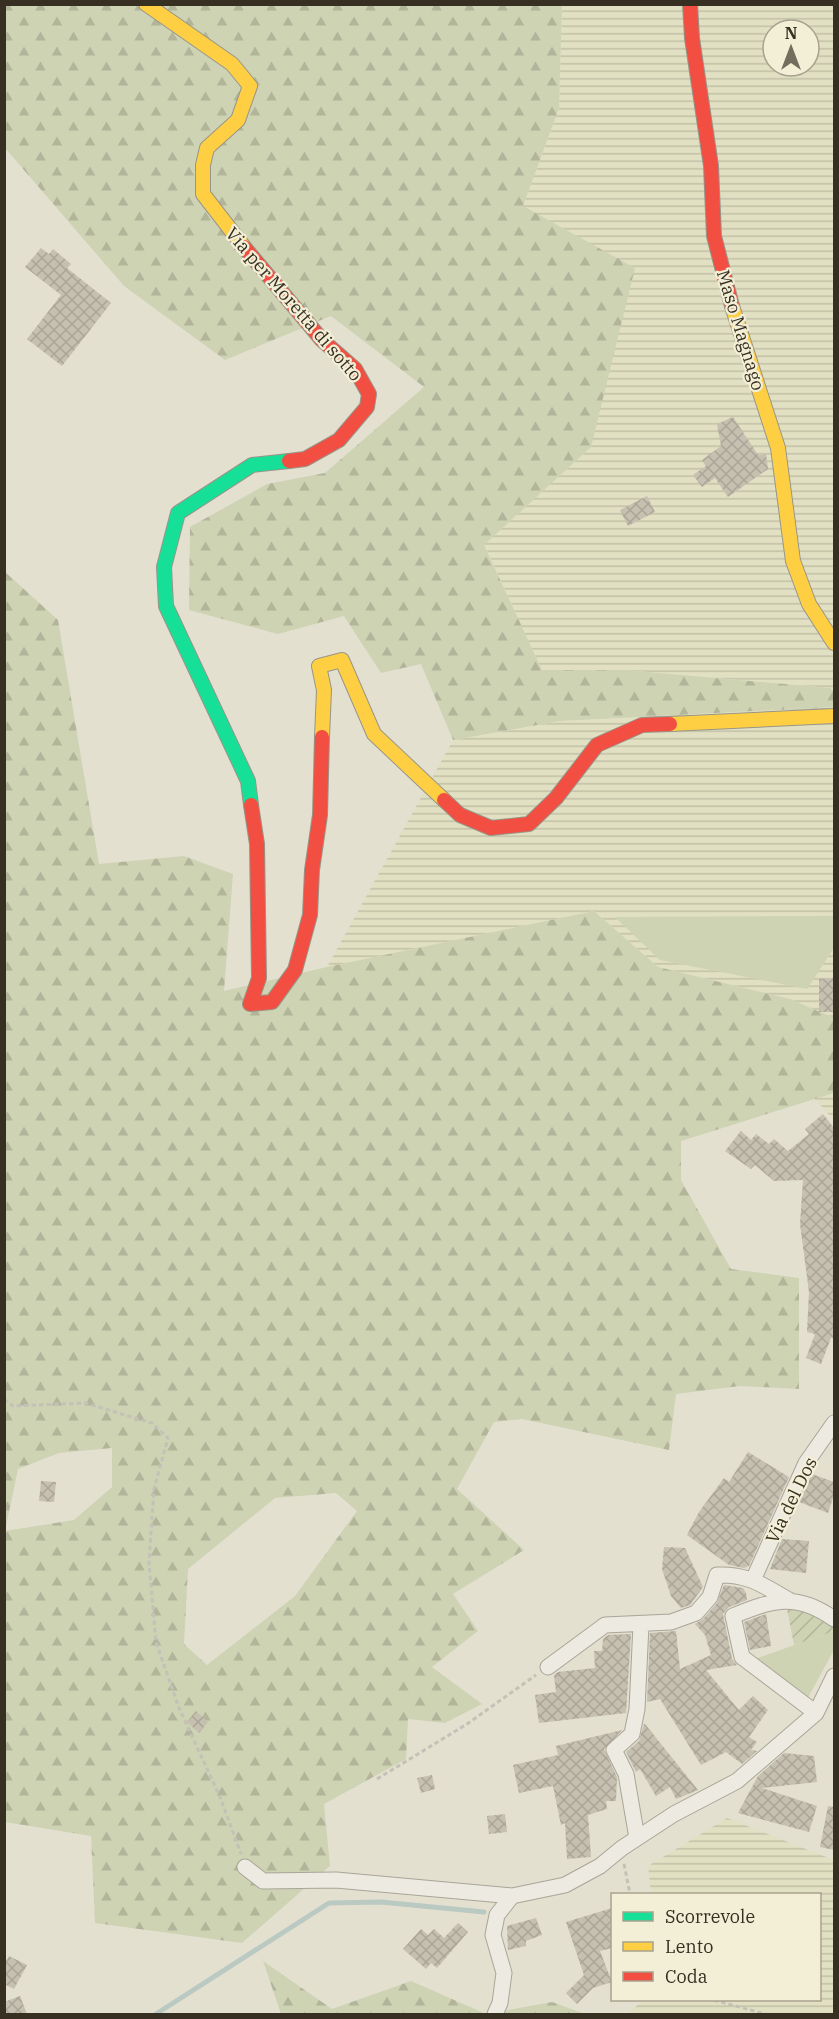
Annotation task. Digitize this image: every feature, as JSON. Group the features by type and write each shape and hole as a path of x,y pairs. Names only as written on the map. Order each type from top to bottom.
{"street":[{"name":"Via per Moretta di sotto","path":"146,4 232,64 250,86 238,120 207,148 203,165 203,194 219,218 322,340 355,369 369,394 367,407 339,440 305,459 252,465 178,513 164,567 166,606 248,781 257,844 259,891 259,978 250,1004 272,1002 295,970 310,915 312,870 321,815 324,690 320,666 342,660 374,734 460,815 491,828 529,824 556,798 597,745 642,725 834,716"},
{"name":"Maso Magnago","path":"690,4 711,166 714,236 732,306 778,448 793,561 809,604 834,643"},
{"name":"Via del Dos","path":"753,1580 806,1463 834,1423"},
{"path":"548,1667 605,1625 671,1622 696,1613 710,1597 717,1575 739,1575 753,1580 789,1600 834,1619"},
{"path":"789,1600 768,1601 733,1616 742,1657 816,1713"},
{"path":"637,1838 626,1774 614,1750 632,1734 637,1709 641,1625"},
{"path":"245,1866 263,1881 336,1880 513,1896 565,1885 600,1866 621,1848 674,1814 737,1781 816,1713 833,1682"},
{"path":"498,2009 504,1973 493,1935 497,1915 513,1896"}],"path":[{"path":"4,1399 13,1406 85,1403 152,1424 168,1438 154,1489 148,1563 156,1642 179,1708 220,1797 245,1866"},
{"path":"377,1779 467,1724 548,1667"},
{"path":"621,1848 630,1893"},
{"path":"718,2001 765,2014"}],"green space":[{"path":"4,5 562,5 559,108 523,206 635,268 591,447 484,545 542,670 625,670 830,688 834,691 834,707 560,721 453,740 421,664 381,673 344,616 278,634 189,610 190,527 267,484 325,473 424,387 331,316 225,360 124,286 5,148"},
{"path":"562,5 834,5 834,691 830,688 625,670 542,670 484,544 591,447 523,206 559,108"},
{"path":"4,571 58,620 99,864 184,856 233,874 224,991 594,911 658,967 790,999 834,1018 834,1093 681,1141 681,1180 731,1269 799,1278 799,1389 740,1386 676,1394 669,1450 522,1419 494,1422 457,1489 524,1550 453,1594 478,1631 432,1667 482,1704 445,1723 408,1719 406,1759 324,1804 330,1866 242,1943 95,1923 91,1836 5,1822","holes":["112,1448 112,1487 74,1520 5,1531 18,1469 59,1453","336,1493 357,1511 295,1596 207,1665 184,1644 188,1569 275,1498"]},
{"path":"834,707 834,1018 790,999 658,967 594,911 327,967 453,740 560,721"},
{"path":"834,916 834,948 807,989 660,960 615,917"},
{"path":"834,1093 834,1120 815,1099"},
{"path":"786,1604 834,1620 834,1631 794,1645"},
{"path":"834,1631 834,1650 805,1703 752,1660"},
{"path":"727,1818 834,1860 834,2014 628,2014 642,2001 821,2001 821,1893 651,1893 648,1866"},
{"path":"263,1961 332,2009 411,1981 486,2014 281,2014"},
{"path":"552,2002 585,2014 486,2014"}],"building":[{"path":"41,248 49,254 53,249 71,264 67,268 111,303 62,366 27,339 61,295 25,267"},
{"path":"733,417 758,455 766,454 768,469 728,497 715,478 702,487 693,475 706,466 702,460 721,446 717,424"},
{"path":"647,496 655,512 628,526 620,510"},
{"path":"834,978 834,1012 819,1012 819,979"},
{"path":"823,1114 834,1128 834,1338 831,1338 821,1364 806,1358 815,1334 807,1332 809,1292 800,1224 803,1180 774,1181 755,1165 751,1169 725,1151 741,1131 751,1140 756,1134 769,1144 774,1139 788,1151 809,1134 805,1129"},
{"path":"748,1452 789,1477 749,1566 744,1568 729,1565 687,1535 699,1512 724,1478 729,1482"},
{"path":"812,1474 834,1482 834,1495 828,1513 799,1502"},
{"path":"41,1481 56,1482 54,1502 39,1501"},
{"path":"782,1539 809,1541 806,1573 770,1569"},
{"path":"664,1547 685,1548 703,1587 690,1605 681,1608 671,1596 662,1569"},
{"path":"724,1585 743,1588 746,1593 747,1600 729,1607 723,1614 732,1659 737,1665 706,1670 739,1710 753,1696 768,1710 749,1737 757,1742 751,1750 757,1751 742,1764 726,1752 701,1765 660,1699 647,1702 650,1633 676,1631 680,1669 711,1655 705,1635 695,1624 703,1619 717,1603"},
{"path":"766,1614 771,1646 750,1650 744,1622"},
{"path":"631,1634 626,1713 539,1723 535,1695 556,1692 554,1675 558,1672 595,1668 594,1651 602,1651 603,1639 608,1635"},
{"path":"196,1711 208,1722 199,1733 187,1722"},
{"path":"644,1724 698,1790 676,1799 670,1787 656,1796 640,1769 636,1772 626,1752 639,1741"},
{"path":"622,1730 604,1749 617,1777 616,1801 606,1801 607,1809 588,1815 591,1857 567,1859 565,1823 561,1825 553,1786 519,1793 513,1765 558,1755 556,1746"},
{"path":"784,1753 814,1756 817,1782 762,1788 817,1806 809,1832 738,1813 758,1776"},
{"path":"432,1775 435,1789 421,1793 417,1778"},
{"path":"828,1806 834,1807 834,1850 820,1847"},
{"path":"505,1814 507,1832 489,1834 487,1816"},
{"path":"611,1908 611,1948 600,1951 611,1982 593,1988 577,2004 566,1993 584,1975 566,1922"},
{"path":"536,1918 542,1935 526,1941 526,1946 508,1950 507,1926"},
{"path":"458,1923 468,1932 437,1968 431,1963 426,1969 403,1949 421,1929 428,1935 434,1929 444,1938"},
{"path":"9,1956 27,1965 14,1989 4,1984 4,1965"},
{"path":"20,1996 27,2014 4,2014 4,2002"}],"waterway":[{"path":"156,2014 329,1903 381,1902 484,1912"}],"traffic: fast":[{"path":"251,805 248,781 166,606 164,567 178,513 252,465 289,461"}],"traffic: slow":[{"path":"146,4 232,64 250,86 238,120 207,148 203,165 203,194 244,247"},
{"path":"732,306 778,448 793,561 809,604 834,643"},
{"path":"322,737 324,690 319,666 342,660 374,734 444,800"},
{"path":"670,724 834,716"}],"traffic: jam":[{"path":"690,4 692,38 711,166 714,236 732,306"},
{"path":"244,247 322,340 355,369 369,394 367,407 339,440 305,459 289,461"},
{"path":"444,800 460,815 491,828 529,824 556,798 597,745 642,725 670,724"},
{"path":"251,805 257,844 259,978 250,1004 272,1002 295,970 310,915 312,870 320,815 322,737"}]}
